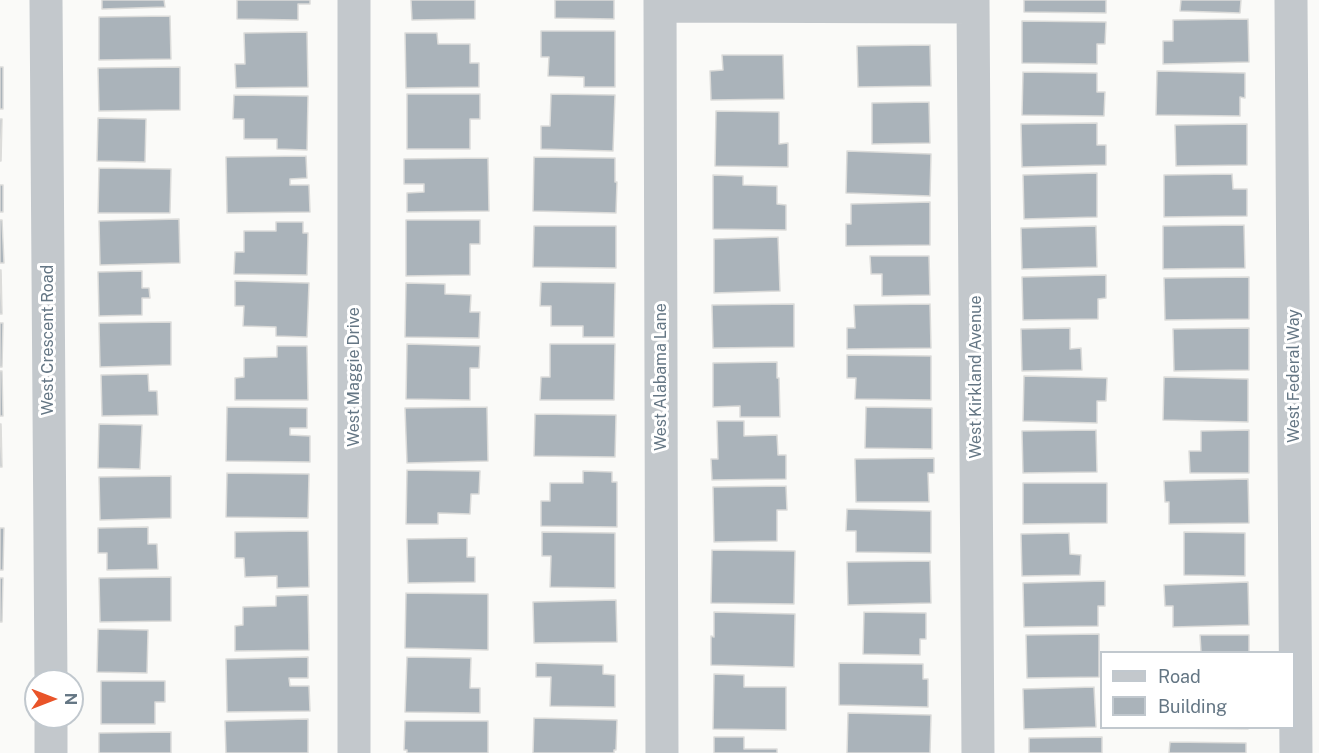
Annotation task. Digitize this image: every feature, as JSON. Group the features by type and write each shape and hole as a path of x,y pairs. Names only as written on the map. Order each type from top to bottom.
{"street":[{"name":"West Crescent Road","path":"46,0 51,669"},
{"name":"West Maggie Drive","path":"354,0 354,753"},
{"name":"West Federal Way","path":"1291,0 1296,753"},
{"path":"660,3 973,4"},
{"name":"West Alabama Lane","path":"660,3 662,753"},
{"name":"West Kirkland Avenue","path":"973,4 978,753"},
{"path":"51,729 51,753"}],"building":[{"path":"102,0 164,0 165,7 102,9"},
{"path":"237,0 310,0 310,4 298,4 298,20 237,19"},
{"path":"411,0 475,0 475,19 412,20"},
{"path":"555,0 614,0 614,19 555,18"},
{"path":"1024,0 1106,0 1106,13 1024,12"},
{"path":"1181,0 1241,0 1240,13 1180,11"},
{"path":"170,16 171,59 99,60 99,17"},
{"path":"1248,19 1249,62 1163,64 1163,41 1173,41 1173,20"},
{"path":"1022,21 1106,22 1105,44 1097,44 1097,64 1022,63"},
{"path":"541,31 615,31 615,87 584,87 584,77 548,76 549,57 541,57"},
{"path":"307,32 308,87 236,88 235,64 245,64 244,33"},
{"path":"405,33 437,33 438,44 470,44 470,63 479,63 479,87 406,88"},
{"path":"930,45 931,86 858,87 857,46"},
{"path":"722,55 783,55 784,99 711,100 710,71 723,70"},
{"path":"0,67 3,67 3,109 0,109"},
{"path":"180,67 180,110 99,111 98,68"},
{"path":"1157,71 1245,73 1245,98 1240,97 1240,116 1156,115"},
{"path":"1023,72 1097,73 1097,92 1105,92 1104,116 1022,115"},
{"path":"407,94 480,94 480,119 470,119 470,149 407,149"},
{"path":"551,94 615,95 613,151 541,149 541,126 550,126"},
{"path":"234,95 308,96 307,150 277,149 277,139 244,139 244,119 233,119"},
{"path":"929,102 930,143 872,144 872,103"},
{"path":"716,111 779,112 779,144 788,143 788,167 715,166"},
{"path":"98,118 146,119 145,162 97,161"},
{"path":"0,119 2,119 1,161 0,161"},
{"path":"1097,123 1097,145 1106,145 1106,165 1022,167 1021,124"},
{"path":"1247,124 1247,165 1176,166 1175,125"},
{"path":"847,151 931,154 930,196 846,193"},
{"path":"306,156 307,178 290,179 290,185 309,185 310,212 227,213 226,157"},
{"path":"534,157 615,158 616,213 533,211"},
{"path":"488,158 489,211 407,212 407,193 424,192 424,184 404,184 404,159"},
{"path":"99,168 171,169 170,213 98,213"},
{"path":"1097,173 1097,217 1024,219 1023,175"},
{"path":"1232,174 1233,189 1247,189 1247,216 1164,217 1164,175"},
{"path":"713,175 743,176 743,185 777,186 777,204 786,205 786,230 713,229"},
{"path":"0,185 3,185 3,212 0,212"},
{"path":"930,202 930,245 846,246 846,224 851,224 851,204"},
{"path":"179,219 180,263 100,265 99,221"},
{"path":"0,220 2,220 4,263 0,263"},
{"path":"406,220 480,220 480,244 470,244 470,275 406,276"},
{"path":"276,222 303,222 303,233 308,233 307,275 234,274 235,252 244,252 244,231 276,231"},
{"path":"1244,225 1245,268 1163,269 1163,226"},
{"path":"534,226 616,226 616,268 533,267"},
{"path":"1096,226 1097,267 1022,269 1021,228"},
{"path":"778,237 780,291 714,293 714,239"},
{"path":"870,256 929,256 930,295 882,296 882,274 871,274"},
{"path":"1,270 2,314 0,314"},
{"path":"142,271 142,288 149,288 150,298 142,298 142,315 99,316 98,272"},
{"path":"1106,275 1106,298 1098,299 1098,319 1023,320 1022,277"},
{"path":"1249,277 1249,319 1165,320 1164,278"},
{"path":"235,281 309,283 307,337 276,336 276,327 243,326 244,306 235,306"},
{"path":"541,282 615,283 614,337 583,337 583,326 551,326 551,306 540,306"},
{"path":"406,283 445,284 445,294 471,295 470,312 480,312 479,338 405,337"},
{"path":"794,304 794,347 713,348 712,305"},
{"path":"930,304 931,348 847,349 847,328 855,328 854,305"},
{"path":"171,322 171,365 100,367 99,323"},
{"path":"0,323 3,323 2,367 0,367"},
{"path":"1070,328 1070,349 1081,348 1082,370 1022,371 1021,329"},
{"path":"1249,328 1249,370 1174,371 1173,329"},
{"path":"407,344 480,346 479,368 470,368 470,400 406,399"},
{"path":"550,344 615,344 614,400 540,400 541,377 550,377"},
{"path":"277,346 307,346 308,400 235,400 235,378 244,377 244,358 277,357"},
{"path":"847,355 931,356 931,400 855,399 856,378 847,378"},
{"path":"777,362 780,417 740,417 740,406 713,407 713,363"},
{"path":"0,371 2,371 3,416 0,416"},
{"path":"148,374 149,391 157,391 158,415 102,416 101,375"},
{"path":"1024,376 1107,378 1106,401 1097,401 1097,423 1023,421"},
{"path":"1164,377 1248,379 1248,422 1163,420"},
{"path":"227,407 307,408 307,428 290,428 290,435 310,436 310,462 226,461"},
{"path":"487,407 488,461 407,463 405,408"},
{"path":"866,407 932,408 932,449 865,448"},
{"path":"535,414 616,415 615,457 534,456"},
{"path":"717,421 744,421 744,436 777,435 778,455 786,455 786,479 712,480 711,459 718,459"},
{"path":"1,424 2,467 0,467"},
{"path":"99,424 142,425 140,469 98,468"},
{"path":"1096,430 1097,472 1023,473 1022,431"},
{"path":"1249,430 1249,473 1190,473 1189,451 1201,451 1201,431"},
{"path":"934,458 934,473 928,473 929,502 856,502 855,459"},
{"path":"407,470 480,471 479,494 471,494 470,514 438,513 438,524 406,524"},
{"path":"583,471 612,472 612,482 617,482 617,527 541,526 541,501 550,501 550,483 583,483"},
{"path":"227,473 309,474 308,518 226,517"},
{"path":"171,476 171,518 100,520 99,477"},
{"path":"1248,479 1249,523 1169,524 1169,502 1165,502 1164,481"},
{"path":"1023,483 1107,483 1107,523 1023,524"},
{"path":"786,486 787,510 777,510 777,541 714,542 713,487"},
{"path":"847,509 931,511 931,553 856,552 856,531 846,531"},
{"path":"148,527 148,544 157,544 158,569 107,570 107,553 98,553 98,528"},
{"path":"0,528 4,528 3,570 0,570"},
{"path":"308,531 309,587 277,588 277,576 245,577 244,558 235,558 235,532"},
{"path":"542,532 615,533 615,588 550,587 551,556 542,556"},
{"path":"1184,532 1245,533 1245,576 1184,575"},
{"path":"1069,533 1070,554 1081,555 1080,575 1022,576 1021,534"},
{"path":"467,538 467,557 475,557 475,582 408,583 407,539"},
{"path":"712,550 795,551 794,604 711,603"},
{"path":"930,561 931,603 848,605 847,562"},
{"path":"171,577 171,621 100,622 99,578"},
{"path":"0,578 3,578 2,622 0,622"},
{"path":"1105,581 1105,606 1098,606 1098,626 1024,627 1023,583"},
{"path":"1248,582 1249,625 1173,627 1173,606 1165,606 1164,585"},
{"path":"406,593 488,594 488,650 405,648"},
{"path":"308,595 309,650 235,651 235,626 243,625 243,607 276,606 276,596"},
{"path":"616,600 617,642 534,643 533,602"},
{"path":"714,612 795,614 794,667 711,665"},
{"path":"864,612 926,613 926,639 920,639 920,655 863,654"},
{"path":"98,629 148,630 147,673 97,672"},
{"path":"1099,634 1099,677 1027,678 1026,635"},
{"path":"1200,635 1249,635 1249,651 1201,651"},
{"path":"308,657 308,678 289,678 290,686 309,686 310,711 227,712 226,659"},
{"path":"407,657 471,658 470,688 480,688 480,713 405,712"},
{"path":"536,663 603,665 603,674 615,675 615,707 550,706 551,677 536,677"},
{"path":"839,663 923,664 923,679 928,679 928,707 839,705"},
{"path":"714,674 744,675 744,687 786,687 786,730 713,729"},
{"path":"101,681 165,681 165,702 155,702 155,724 101,724"},
{"path":"1094,687 1096,727 1024,729 1023,689"},
{"path":"848,713 931,715 930,753 847,753"},
{"path":"534,718 617,720 616,750 614,753 533,753"},
{"path":"308,719 308,753 226,753 225,721"},
{"path":"405,721 488,721 488,753 407,753 407,750 404,750"},
{"path":"171,732 171,753 99,753 99,733"},
{"path":"714,737 744,737 744,749 777,749 777,753 714,753"},
{"path":"1102,737 1102,753 1029,753 1029,738"},
{"path":"1170,742 1246,743 1246,753 1169,753"}]}
